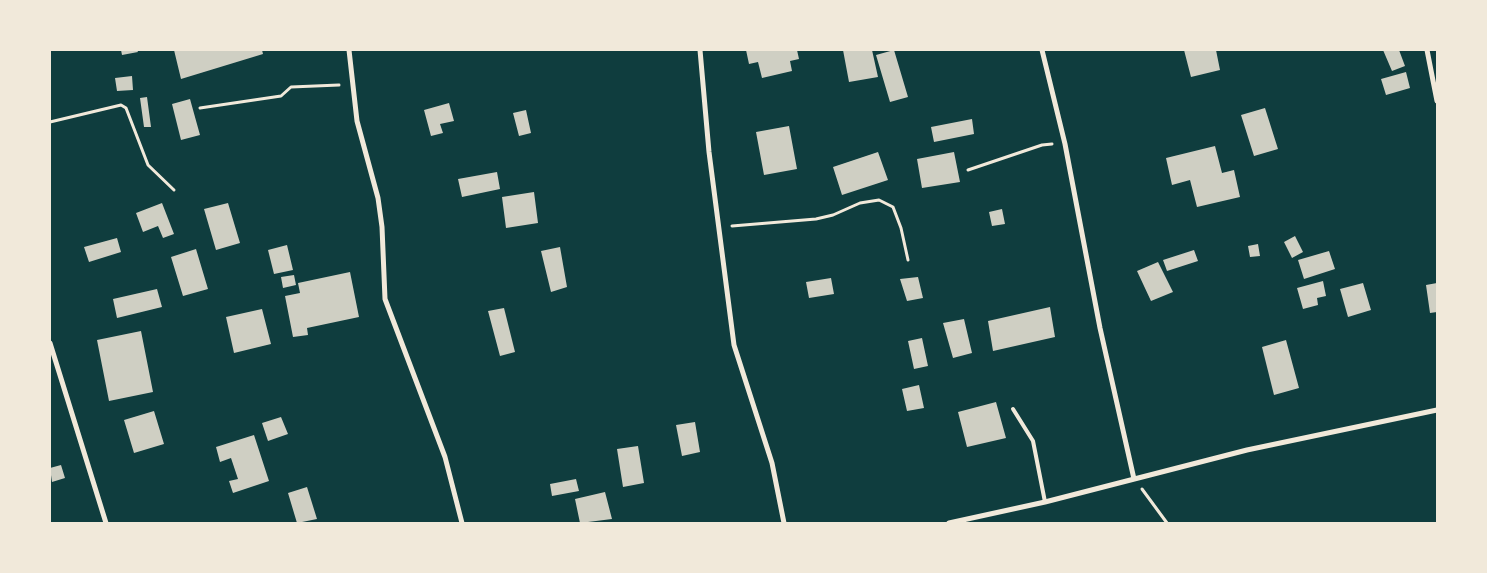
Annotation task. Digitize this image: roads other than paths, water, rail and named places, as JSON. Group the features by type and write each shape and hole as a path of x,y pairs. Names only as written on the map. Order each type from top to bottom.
{"street":[{"path":"349,50 357,121 381,220 385,299 445,457 462,523"},
{"path":"700,50 719,228 734,345 772,463 782,505 784,523"},
{"path":"1042,50 1065,144 1100,328 1134,479"},
{"path":"1427,50 1437,101"},
{"path":"50,343 106,523"},
{"path":"949,523 1046,502 1247,450 1437,410"}],"lane":[{"path":"1013,409 1033,441 1046,502"}]}
